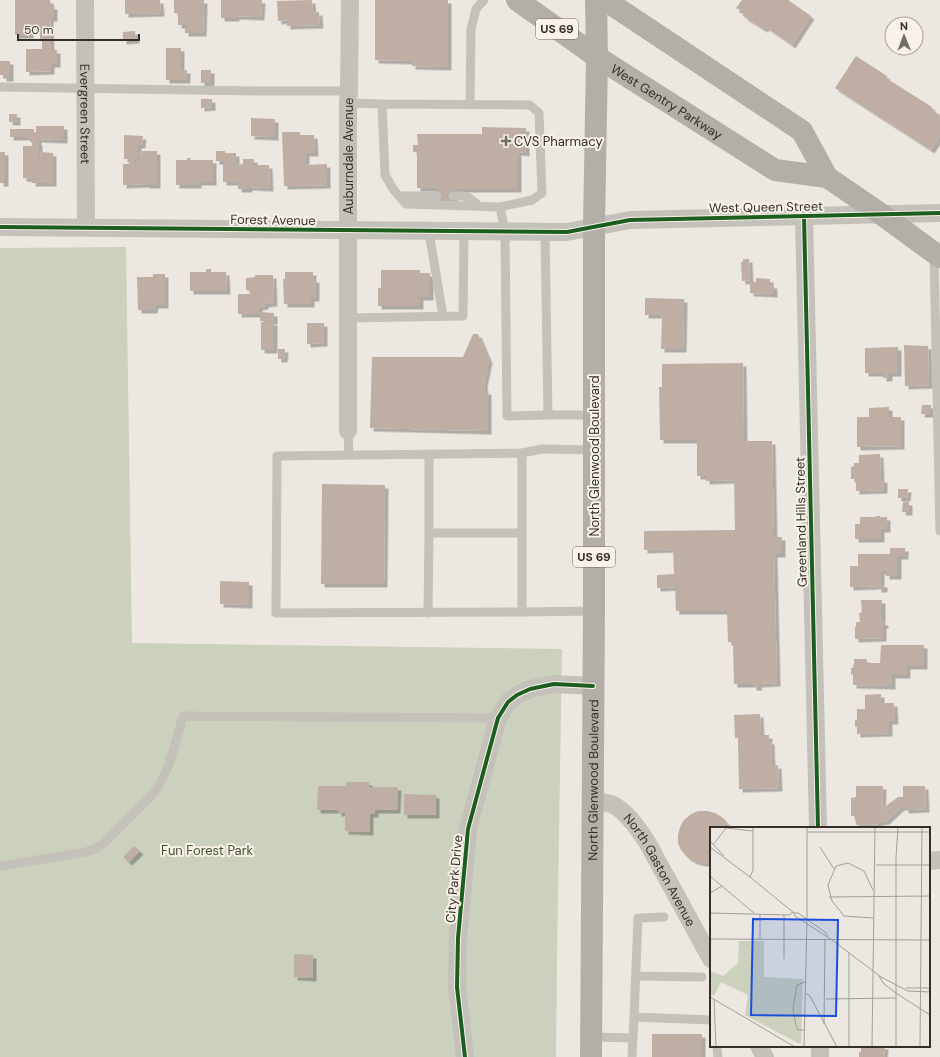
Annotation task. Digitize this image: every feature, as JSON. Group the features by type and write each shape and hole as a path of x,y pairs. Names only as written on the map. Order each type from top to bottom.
{"main road":[{"name":"West Gentry Parkway","path":"517,0 597,57 775,170 827,177 937,255"},
{"name":"North Glenwood Boulevard","path":"591,1047 594,611 594,227 597,57 596,0"},
{"name":"West Gentry Parkway","path":"605,0 802,131 827,177"}],"street":[{"name":"Evergreen Street","path":"85,0 86,227"},
{"name":"Auburndale Avenue","path":"348,431 350,0"},
{"name":"West Queen Street","path":"594,227 630,220 940,213"},
{"name":"Greenland Hills Street","path":"804,216 818,827"},
{"name":"Forest Avenue","path":"0,227 429,232 567,232 594,227"},
{"name":"City Park Drive","path":"465,1057 457,987 458,938 468,829 498,718 508,702 517,695 530,689 554,684 593,686"},
{"name":"North Gaston Avenue","path":"592,800 612,804 623,812 639,830 710,956"},
{"path":"760,1047 765,1057"}],"lane":[{"path":"470,105 472,28 476,9 484,0"},
{"path":"0,87 261,91 349,97 382,104 530,105 539,113 542,193 532,200 500,206 406,204 393,189 385,175 382,104"},
{"path":"454,196 464,195 479,206"},
{"path":"399,196 437,196"},
{"path":"500,206 505,232 507,416 594,415"},
{"path":"429,232 443,316"},
{"path":"348,318 463,316 464,232"},
{"path":"545,232 548,415"},
{"path":"937,255 940,532"},
{"path":"348,431 349,456"},
{"path":"594,450 542,449 522,453 277,456 276,613 594,611"},
{"path":"522,453 522,612"},
{"path":"428,613 429,454"},
{"path":"429,533 522,533"},
{"path":"0,866 86,852 95,849 104,843 160,786 169,764 183,716 498,718"},
{"path":"632,1057 638,918 664,917"},
{"path":"636,976 702,977"},
{"path":"634,1018 710,1020"},
{"path":"591,1047 633,1038"},
{"path":"717,1047 718,1057"}],"green space":[{"name":"Fun Forest Park","path":"126,247 132,643 562,649 556,1057 0,1057 0,248"}],"building":[{"path":"15,0 50,0 51,6 54,6 54,18 50,18 51,50 57,50 57,64 51,64 51,71 26,72 26,49 42,49 42,40 40,40 40,26 30,26 30,35 15,35"},
{"path":"125,0 160,0 161,13 125,14"},
{"path":"174,0 204,0 203,33 185,33 185,25 178,25 178,13 174,13"},
{"path":"221,0 262,0 261,17 236,16 236,18 221,18"},
{"path":"312,0 313,13 319,12 320,25 287,26 287,20 278,21 277,1"},
{"path":"375,0 448,0 448,67 412,66 412,61 375,60"},
{"path":"742,0 788,0 811,16 792,45 766,27 764,29 744,17 746,15 739,12 740,10 736,8"},
{"path":"135,31 136,40 123,41 123,32"},
{"path":"166,48 181,48 181,70 187,70 187,80 166,80"},
{"path":"856,56 887,76 886,78 932,107 931,109 940,115 940,136 931,150 835,88"},
{"path":"0,61 10,61 10,78 3,78 3,75 0,75"},
{"path":"201,70 211,70 211,83 201,83"},
{"path":"201,99 212,99 212,107 201,108"},
{"path":"9,114 17,114 17,122 9,122"},
{"path":"251,118 275,119 275,137 251,136"},
{"path":"36,126 64,126 64,140 38,139 39,157 41,152 53,153 53,183 32,183 32,179 23,178 23,146 32,146 32,139 27,139 27,137 10,137 10,129 34,129 34,134 36,134"},
{"path":"482,127 526,128 526,153 518,152 518,189 454,189 454,203 437,203 437,188 417,188 417,152 413,152 413,145 418,145 417,134 482,134"},
{"path":"282,132 300,132 300,135 314,135 315,153 306,153 306,165 327,164 327,185 284,186"},
{"path":"124,135 143,136 142,145 138,145 138,158 134,158 134,163 136,163 136,160 140,160 141,151 157,151 157,185 123,185 123,164 129,164 129,159 124,159"},
{"path":"216,151 236,153 236,165 243,164 243,159 254,159 254,165 269,165 270,188 249,187 249,189 238,189 238,182 223,182 223,161 216,161"},
{"path":"0,152 5,152 5,183 0,183"},
{"path":"187,158 191,158 190,160 213,160 213,182 198,182 198,185 176,185 176,160 187,160"},
{"path":"743,259 749,259 750,280 742,281 741,262 743,262"},
{"path":"206,269 211,269 211,272 226,272 227,291 190,291 190,272 206,272"},
{"path":"381,270 420,270 420,273 430,273 430,297 420,297 420,306 378,306 378,288 381,288"},
{"path":"285,272 313,272 313,279 316,279 316,298 311,298 311,304 284,304 283,279 285,279"},
{"path":"153,274 165,274 165,305 155,305 154,310 138,310 137,277 153,277"},
{"path":"255,275 273,275 274,303 265,304 265,306 259,307 259,314 238,314 238,294 250,294 250,291 246,290 246,278 255,277"},
{"path":"756,278 770,279 770,285 774,285 774,294 750,293 750,282 756,282"},
{"path":"645,298 684,299 683,349 661,349 662,315 645,315"},
{"path":"260,312 274,313 274,321 260,321"},
{"path":"261,322 274,322 274,350 261,350"},
{"path":"307,323 324,323 324,343 307,344"},
{"path":"473,334 478,334 489,360 484,384 485,391 488,391 488,431 370,428 372,357 463,357"},
{"path":"904,345 928,346 929,385 905,386"},
{"path":"898,347 898,373 889,373 889,378 883,378 883,373 865,373 865,348"},
{"path":"278,349 285,349 284,359 278,359"},
{"path":"743,363 744,441 772,441 774,537 782,537 782,554 774,554 777,683 758,684 759,687 753,687 753,684 734,684 733,642 728,642 727,611 676,611 675,587 657,588 657,575 674,574 673,549 644,550 644,531 735,530 734,480 706,481 706,476 697,476 697,440 660,440 659,387 662,387 662,364"},
{"path":"922,405 931,405 931,414 921,414"},
{"path":"889,407 889,417 901,417 901,446 857,447 857,417 869,417 869,408"},
{"path":"880,454 881,479 884,479 884,490 856,491 856,479 851,479 851,467 854,466 854,463 859,463 859,455"},
{"path":"322,484 385,485 384,584 321,584"},
{"path":"898,489 908,489 907,498 898,498"},
{"path":"903,502 909,502 909,512 902,512"},
{"path":"860,517 887,517 887,529 881,529 881,539 855,539 855,524 860,524"},
{"path":"890,548 905,548 905,556 898,556 898,576 886,576 886,571 881,571 881,584 884,584 884,589 878,589 878,586 850,587 850,566 858,566 858,554 890,554"},
{"path":"220,581 249,582 249,605 220,604"},
{"path":"861,600 882,600 882,622 885,622 885,625 883,625 883,638 855,639 856,622 860,622 859,613 862,612"},
{"path":"881,645 924,645 924,666 907,666 907,675 892,675 892,686 853,685 853,674 851,675 851,668 853,668 854,665 854,659 867,659 867,663 880,663"},
{"path":"881,694 881,703 894,703 895,721 889,721 889,733 857,734 855,720 857,720 857,709 865,709 865,695"},
{"path":"760,714 761,735 769,735 769,741 771,741 772,766 778,765 779,788 739,789 738,738 735,738 734,715"},
{"path":"346,782 369,782 369,787 398,787 397,810 375,810 375,814 370,814 370,832 345,831 345,813 338,813 338,810 317,810 318,786 346,786"},
{"path":"856,786 883,786 882,812 887,805 898,797 903,797 903,786 925,786 926,809 905,810 905,807 901,807 886,821 879,822 879,824 856,825 855,816 851,816 851,798 856,797"},
{"path":"404,794 436,795 436,815 404,815"},
{"path":"698,811 715,813 722,817 729,827 710,827 710,863 694,861 687,857 681,850 678,843 680,827 684,820 691,814"},
{"path":"134,846 140,851 129,862 123,857"},
{"path":"294,954 313,955 313,978 294,977"},
{"path":"652,1034 702,1034 702,1057 652,1057"},
{"path":"861,1047 885,1047 884,1057 859,1057 859,1052 861,1052"}],"cycle path":[{"path":"0,227 567,232 630,220 940,213"},
{"path":"804,216 818,827"},
{"path":"465,1057 457,987 458,938 468,829 498,718 508,702 517,695 530,689 554,684 593,686"}],"place":[{"name":"CVS Pharmacy","path":"506,141"}]}
